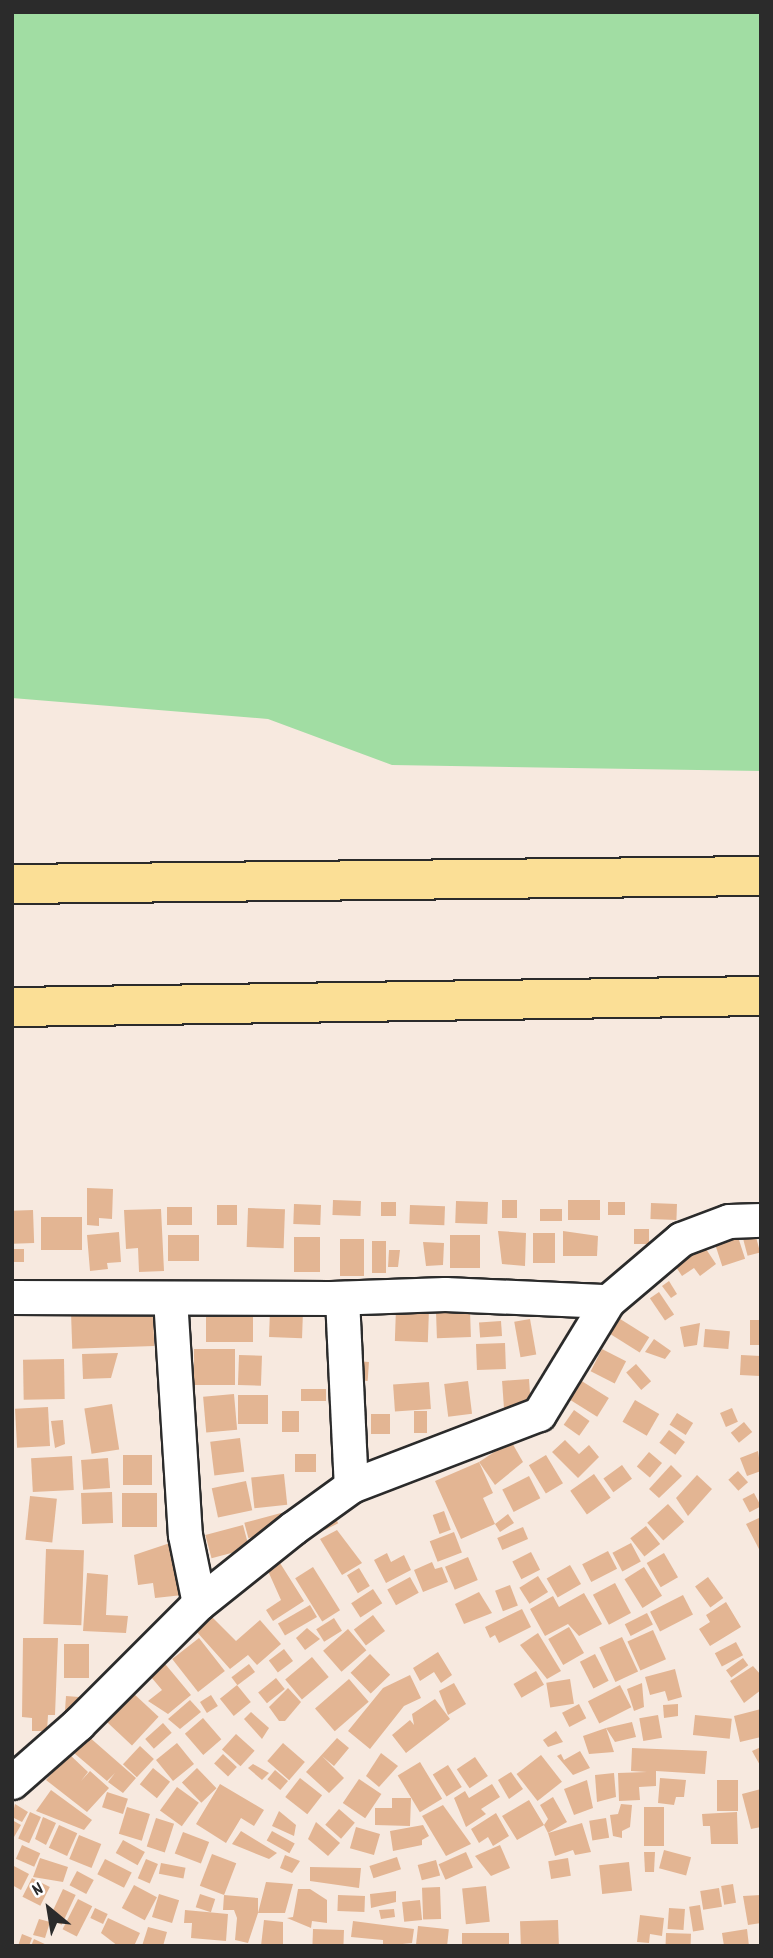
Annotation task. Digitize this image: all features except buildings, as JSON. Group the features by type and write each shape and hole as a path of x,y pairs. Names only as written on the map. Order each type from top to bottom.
{"highway":[{"path":"12,884 761,876"},
{"path":"12,1007 761,996"}],"street":[{"path":"12,1782 78,1724 199,1603 351,1486 538,1415 608,1301 681,1240 729,1221 761,1220"},
{"path":"12,1297 342,1298 494,1294 608,1301"},
{"path":"170,1298 185,1535 199,1603"},
{"path":"342,1298 351,1486"}],"green space":[{"path":"12,12 761,12 761,771 392,765 268,719 12,698"}]}
